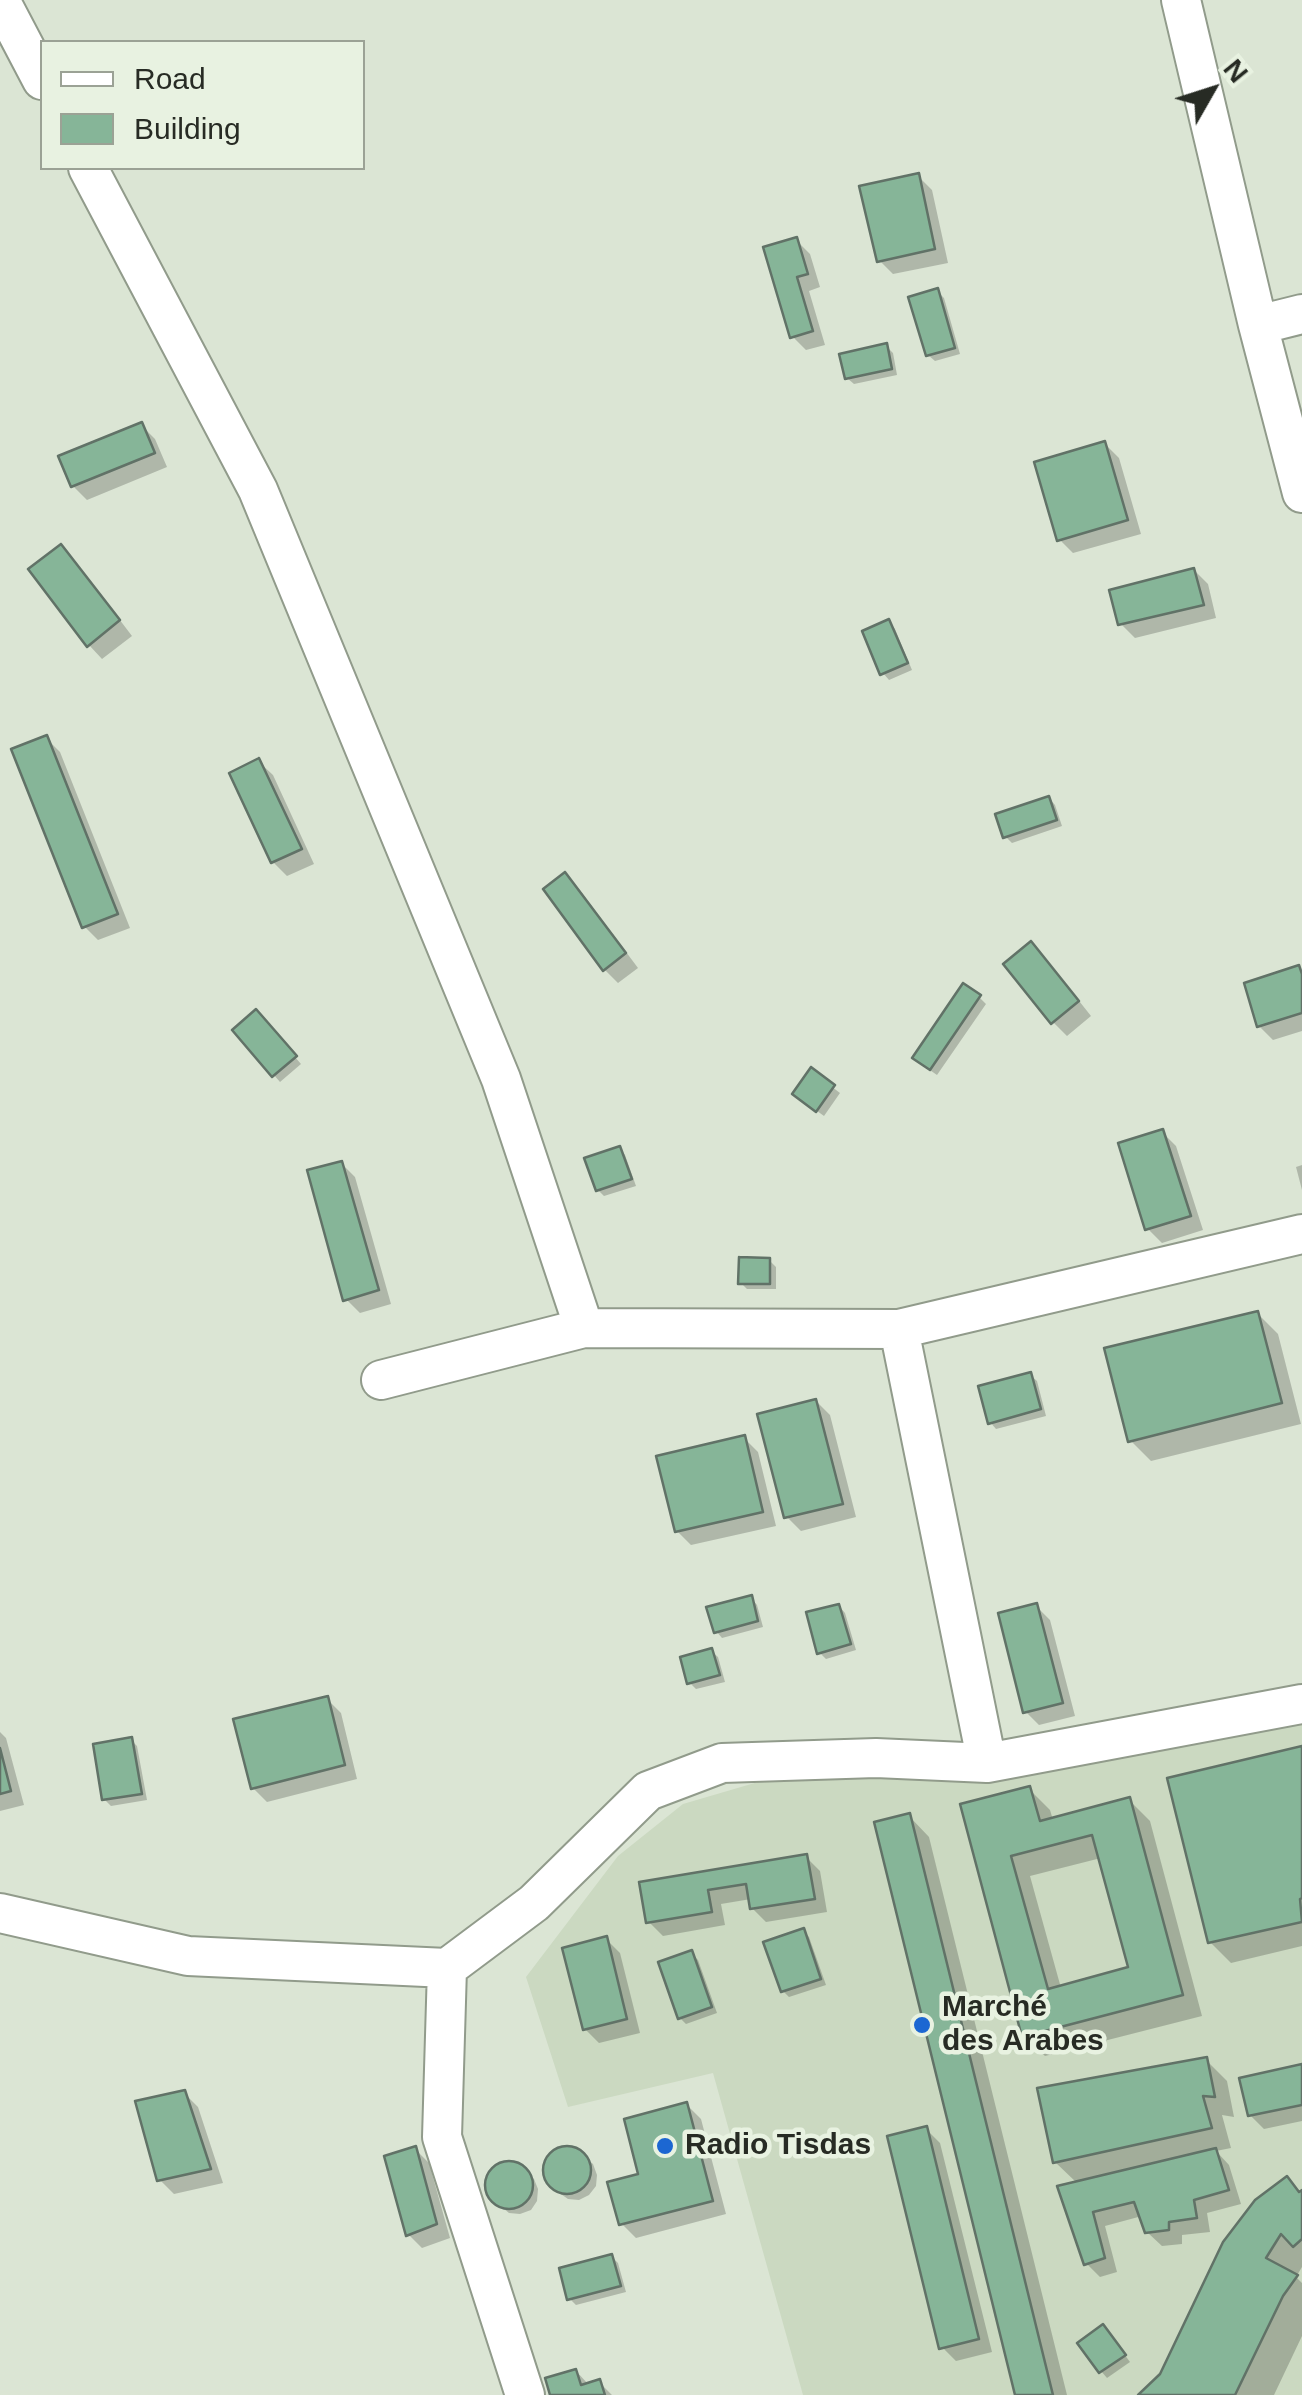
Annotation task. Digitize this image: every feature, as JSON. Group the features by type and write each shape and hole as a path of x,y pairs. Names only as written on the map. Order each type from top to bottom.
{"street":[{"path":"0,0 40,76"},
{"path":"1181,0 1302,492"},
{"path":"89,170 258,490 501,1079 584,1328"},
{"path":"1258,325 1302,314"},
{"path":"381,1380 584,1328 899,1329 1302,1234"},
{"path":"899,1329 987,1763"},
{"path":"0,1913 188,1956 447,1968 534,1903 648,1791 722,1763 876,1758 987,1763 1302,1704"},
{"path":"447,1968 442,2136 526,2395"}],"shaded area":[{"name":"Marché des Arabes","path":"1302,1720 1302,2395 803,2395 713,2073 568,2107 526,1977 618,1856 683,1804 758,1782 926,1775"}],"building":[{"path":"919,173 935,249 877,262 859,186"},
{"path":"797,237 808,274 797,277 813,331 790,338 763,247"},
{"path":"938,288 955,348 926,356 908,297"},
{"path":"887,343 892,369 845,379 839,354"},
{"path":"142,422 155,453 71,487 58,456"},
{"path":"1105,441 1128,520 1057,541 1034,462"},
{"path":"61,544 120,620 87,647 28,569"},
{"path":"1194,568 1204,605 1118,625 1109,590"},
{"path":"889,619 908,663 880,675 862,631"},
{"path":"47,735 118,914 82,928 11,749"},
{"path":"259,758 302,849 271,863 229,773"},
{"path":"1049,796 1057,820 1003,838 995,814"},
{"path":"565,872 626,953 603,971 543,889"},
{"path":"1031,941 1079,1001 1051,1024 1003,964"},
{"path":"1299,965 1302,1013 1257,1027 1244,983"},
{"path":"963,983 981,995 930,1070 912,1058"},
{"path":"256,1009 297,1056 272,1077 232,1030"},
{"path":"811,1067 835,1085 816,1112 792,1094"},
{"path":"1163,1129 1191,1216 1145,1230 1118,1143"},
{"path":"620,1146 632,1179 596,1191 584,1158"},
{"path":"342,1161 379,1290 343,1301 307,1170"},
{"path":"739,1257 770,1258 770,1284 738,1284"},
{"path":"1258,1311 1282,1403 1128,1442 1104,1348"},
{"path":"1031,1372 1041,1409 988,1424 978,1386"},
{"path":"816,1399 843,1504 784,1518 757,1414"},
{"path":"745,1435 763,1512 675,1532 656,1456"},
{"path":"752,1595 758,1621 714,1633 706,1607"},
{"path":"1037,1603 1063,1703 1023,1713 998,1613"},
{"path":"839,1604 851,1644 817,1654 806,1612"},
{"path":"712,1648 720,1675 687,1684 680,1657"},
{"path":"328,1696 345,1765 251,1789 233,1719"},
{"path":"132,1737 142,1794 102,1800 93,1744"},
{"path":"1302,1746 1302,1922 1208,1943 1167,1778"},
{"path":"0,1748 11,1791 0,1794"},
{"path":"1030,1786 1040,1821 1130,1797 1183,1995 1022,2037 960,1804","holes":["1092,1835 1128,1967 1048,1989 1011,1856"]},
{"path":"910,1813 1053,2395 1015,2395 874,1822"},
{"path":"807,1854 815,1899 750,1909 746,1884 708,1890 712,1912 646,1923 639,1882"},
{"path":"804,1928 821,1979 781,1992 763,1942"},
{"path":"607,1936 627,2019 583,2030 562,1948"},
{"path":"692,1950 712,2007 678,2019 658,1962"},
{"path":"1207,2057 1215,2097 1203,2096 1212,2128 1053,2163 1037,2088"},
{"path":"1302,2064 1302,2105 1248,2116 1239,2078"},
{"path":"185,2090 211,2169 157,2181 135,2101"},
{"name":"Radio Tisdas","path":"687,2102 713,2201 619,2225 607,2182 638,2174 624,2119"},
{"path":"927,2126 979,2339 939,2349 887,2136"},
{"path":"416,2146 437,2224 406,2236 384,2156"},
{"path":"567,2146 584,2153 591,2170 584,2187 567,2194 550,2187 543,2170 550,2153"},
{"path":"1216,2148 1229,2190 1194,2200 1197,2218 1169,2222 1169,2230 1145,2233 1134,2202 1093,2212 1105,2258 1084,2265 1057,2186"},
{"path":"509,2161 526,2168 533,2185 526,2202 509,2209 492,2202 485,2185 492,2168"},
{"path":"1287,2176 1299,2192 1302,2190 1302,2239 1293,2247 1281,2234 1266,2258 1298,2275 1283,2296 1235,2395 1138,2395 1160,2374 1223,2242 1255,2200"},
{"path":"612,2254 621,2286 567,2300 559,2268"},
{"path":"1103,2324 1126,2355 1099,2373 1077,2343"},
{"path":"576,2369 581,2385 600,2379 605,2395 550,2395 545,2378"}],"place":[{"name":"Marché des Arabes","path":"922,2025"},
{"name":"Radio Tisdas","path":"665,2146"}]}
